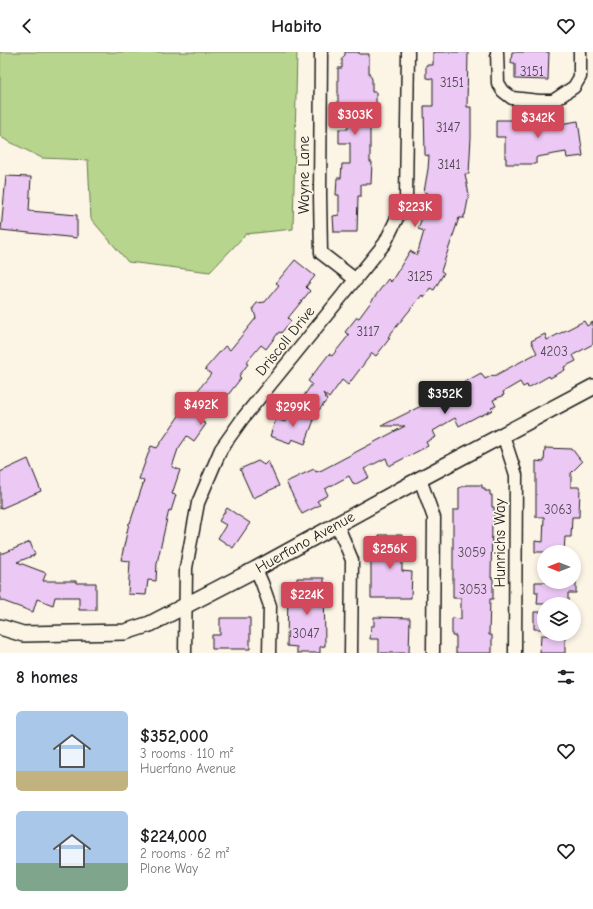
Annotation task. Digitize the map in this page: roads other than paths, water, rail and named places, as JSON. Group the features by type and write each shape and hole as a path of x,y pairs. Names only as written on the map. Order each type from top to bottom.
{"street":[{"name":"Wayne Lane","path":"321,52 321,253 356,280"},
{"name":"Driscoll Drive","path":"185,653 186,568 198,504 221,449 243,418 385,243 406,199 408,52"},
{"path":"497,52 498,83 503,91 512,98 540,101 553,101 574,87 580,77 580,52"},
{"name":"Huerfano Avenue","path":"0,627 23,634 125,632 150,624 256,569 503,435 592,390"},
{"name":"Hunrichs Way","path":"503,435 516,475 515,653"},
{"path":"420,479 434,518 433,653"},
{"path":"337,524 352,560 351,653"},
{"path":"256,569 270,606 269,653"}]}
